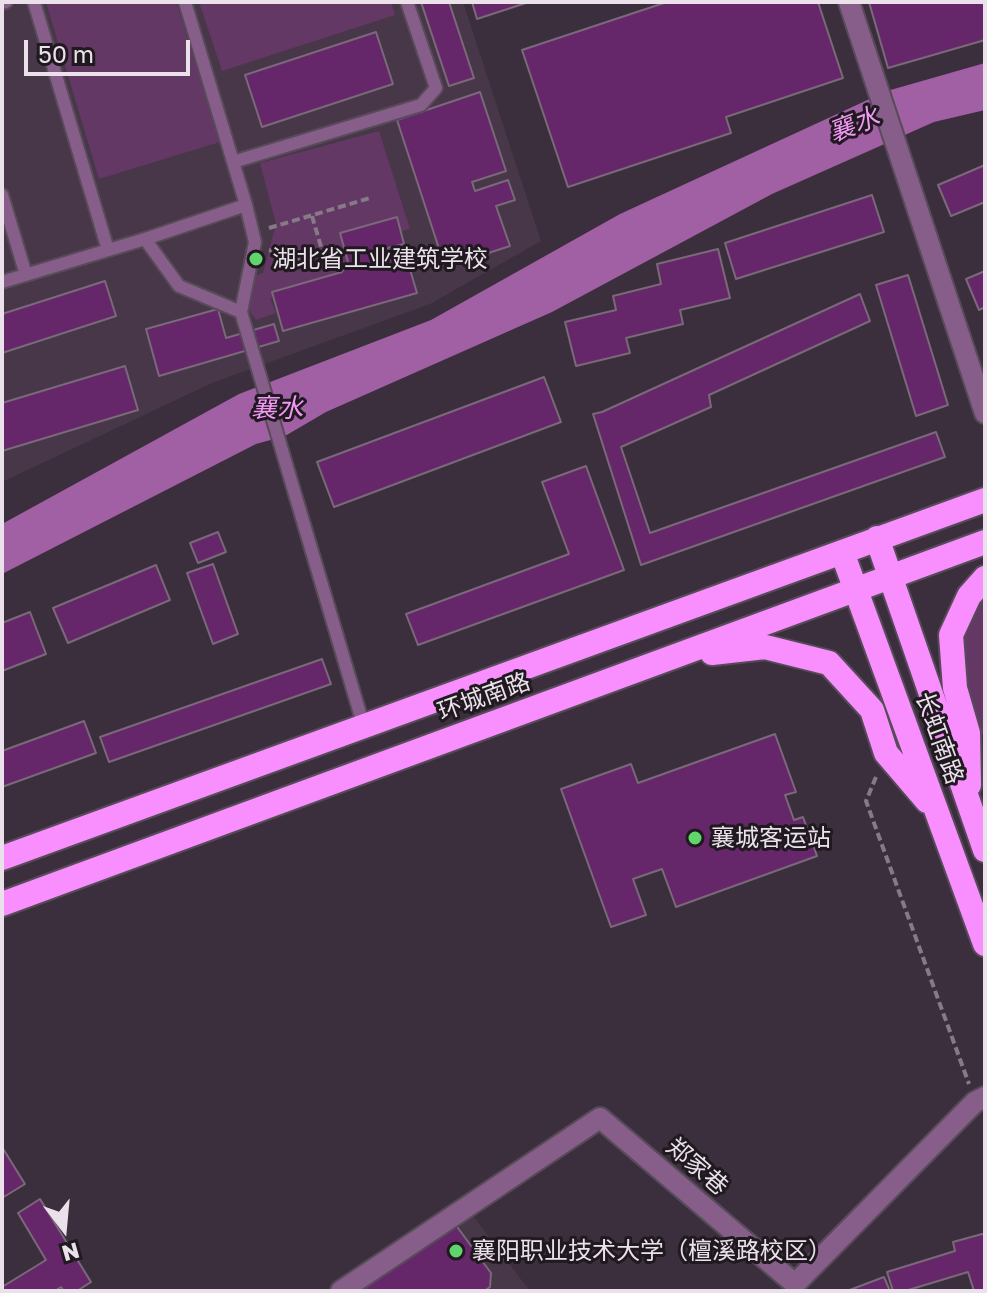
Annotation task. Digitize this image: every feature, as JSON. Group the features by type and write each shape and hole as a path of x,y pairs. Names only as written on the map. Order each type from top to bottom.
{"highway":[{"name":"环城南路","path":"2,858 985,500"},
{"name":"长虹南路","path":"877,538 985,850"},
{"name":"环城南路","path":"2,904 985,542"},
{"name":"长虹南路","path":"842,552 985,944"},
{"path":"970,812 968,733 955,688 951,635 969,596 985,578"},
{"path":"670,658 765,647 829,663 872,710 886,753 938,815"}],"street":[{"path":"850,4 985,413"},
{"name":"郑家巷","path":"341,1291 600,1118 795,1284 980,1099"}],"lane":[{"path":"34,2 108,250"},
{"path":"185,2 246,205 253,240 241,312 364,727"},
{"path":"233,162 421,105 436,88 407,2"},
{"path":"2,195 26,275"},
{"path":"2,282 246,205"},
{"path":"145,239 179,286 241,312"}],"path":[{"path":"253,240 312,216 370,198"},
{"path":"253,240 330,267 312,216"},
{"path":"886,753 866,801 980,1099"}],"shaded area":[{"name":"湖北省工业建筑学校","path":"2,2 463,2 541,241 430,304 212,383 2,482"},
{"path":"46,2 176,2 220,142 99,179"},
{"path":"199,2 391,2 395,15 222,71"},
{"path":"379,131 410,229 350,244 355,261 345,277 270,298 276,313 256,320 237,294 240,281 263,273 276,224 260,163"},
{"path":"985,578 985,739 955,688 969,596"},
{"name":"襄阳职业技术大学（檀溪路校区）","path":"470,1212 530,1291 354,1291"}],"water":[{"name":"襄水","path":"985,63 985,110 934,122 772,194 552,312 326,412 285,436 256,444 2,574 2,524 239,394 431,320 620,214 887,91"}],"building":[{"path":"421,2 449,2 474,78 449,86"},
{"path":"472,2 529,2 477,19"},
{"path":"667,2 818,2 843,78 726,117 731,133 568,187 522,50"},
{"path":"869,2 985,2 985,40 888,68"},
{"path":"376,32 393,84 262,127 245,75"},
{"path":"480,92 506,171 472,182 475,191 508,180 515,200 496,206 510,246 445,267 397,120"},
{"path":"985,165 985,202 951,216 938,185"},
{"path":"872,195 884,232 736,279 725,243"},
{"path":"397,217 404,244 388,248 391,260 406,256 417,293 283,331 272,292 342,272 348,262 340,233"},
{"path":"718,249 730,298 680,310 683,324 626,338 630,353 576,366 565,322 616,310 613,296 661,284 657,264"},
{"path":"985,271 985,307 979,310 966,279"},
{"path":"908,275 948,405 916,416 876,285"},
{"path":"105,281 116,316 2,353 2,314"},
{"path":"860,294 870,321 709,395 711,407 621,447 650,533 936,432 945,457 641,565 593,414"},
{"path":"218,309 226,338 274,324 279,341 159,376 146,329"},
{"path":"125,366 138,410 2,451 2,403"},
{"path":"544,377 561,422 334,507 317,462"},
{"path":"586,466 624,570 418,645 406,614 569,554 542,482"},
{"path":"218,532 226,552 198,563 190,543"},
{"path":"213,564 238,634 213,644 187,573"},
{"path":"156,565 170,600 68,643 53,608"},
{"path":"30,612 46,654 2,671 2,623"},
{"path":"322,659 331,684 109,762 100,737"},
{"path":"84,721 96,753 2,787 2,751"},
{"name":"襄城客运站","path":"775,734 796,792 785,795 794,820 803,817 817,856 676,907 662,869 633,879 646,915 611,927 561,789 631,764 638,783"},
{"path":"2,1147 25,1184 2,1198"},
{"path":"40,1199 91,1282 77,1291 64,1291 61,1287 55,1291 2,1291 2,1287 46,1260 18,1213"},
{"name":"襄阳职业技术大学（檀溪路校区）","path":"455,1224 491,1273 490,1287 484,1291 361,1291"},
{"path":"985,1235 985,1291 974,1291 968,1272 905,1291 893,1291 887,1272 955,1251 953,1242"},
{"path":"884,1277 890,1291 847,1291"}],"place":[{"name":"湖北省工业建筑学校","path":"256,259"},
{"name":"襄城客运站","path":"695,838"},
{"name":"襄阳职业技术大学（檀溪路校区）","path":"456,1251"}]}
